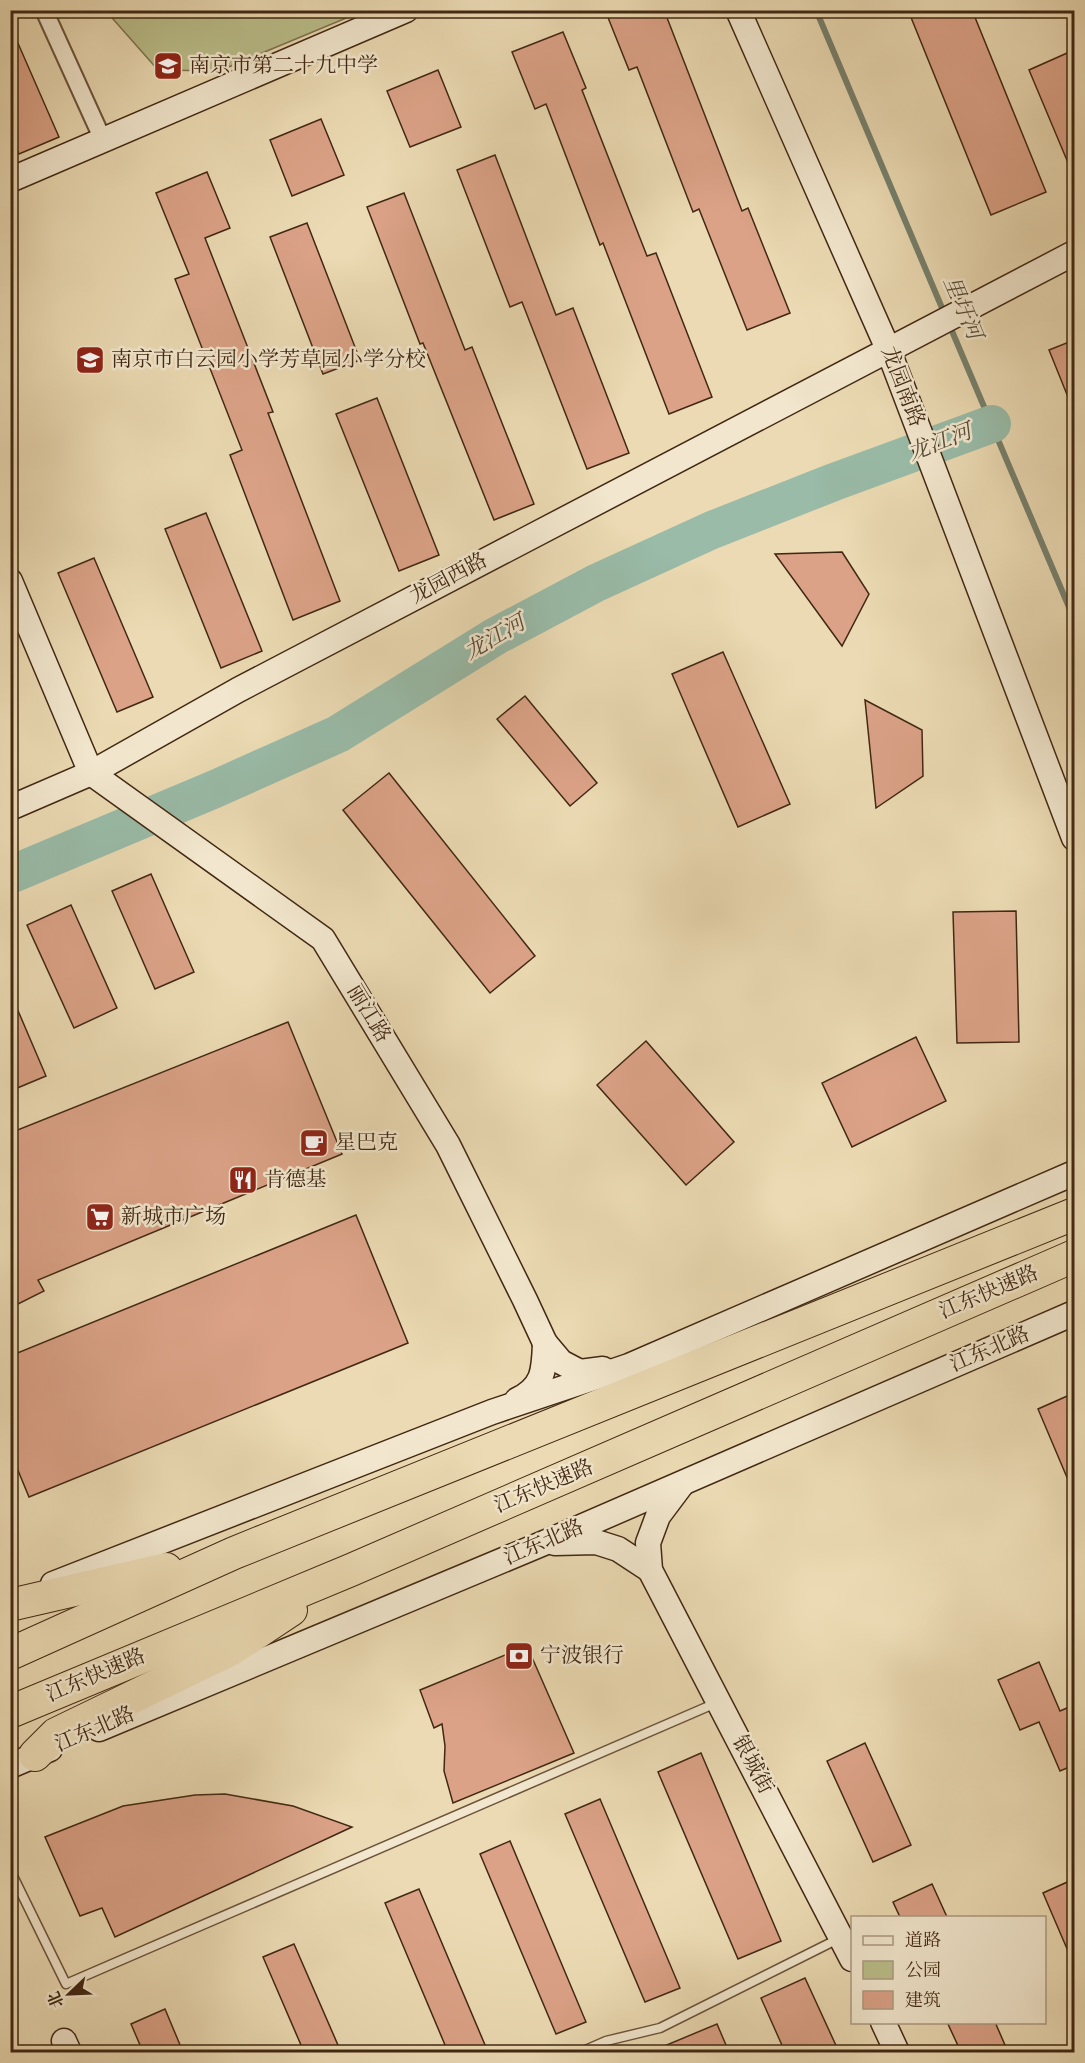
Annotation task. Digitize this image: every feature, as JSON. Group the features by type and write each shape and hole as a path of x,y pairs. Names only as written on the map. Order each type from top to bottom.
{"highway":[{"name":"江东快速路","path":"10,1654 234,1553 1074,1214"},
{"name":"江东快速路","path":"10,1712 351,1570 1074,1257"},
{"path":"10,1605 234,1553"},
{"path":"23,1761 56,1734 232,1649 351,1570"}],"main road":[{"path":"10,180 406,10"},
{"name":"龙园南路","path":"738,10 888,349 1074,838"},
{"name":"龙园西路","path":"10,808 91,773 238,690 1074,254"},
{"path":"10,581 91,773"},
{"name":"丽江路","path":"91,773 323,939 448,1145 545,1343 561,1362 580,1372 629,1366"},
{"path":"10,1600 492,1412 629,1366 1074,1173"},
{"name":"江东北路","path":"23,1761 544,1543 1074,1313"},
{"name":"丽江路","path":"492,1412 530,1394 543,1373 545,1343"},
{"name":"银城街","path":"683,1483 658,1516 648,1543 650,1570 851,1957"},
{"name":"银城街","path":"544,1543 596,1542 618,1549 650,1570"},
{"path":"884,2024 897,2052"}],"street":[{"path":"44,10 103,140"}],"lane":[{"path":"10,1870 66,1984 719,1702"},
{"path":"581,2052 606,2042 660,2028 842,1937"}],"green space":[{"path":"106,11 363,11 219,71 158,70"}],"building":[{"path":"605,10 664,10 742,211 748,208 790,313 747,330 699,209 693,212 637,67 629,70"},
{"path":"908,10 972,10 1046,192 991,215"},
{"path":"10,25 59,137 19,154 10,133"},
{"path":"563,32 586,88 582,90 647,256 656,253 712,397 669,414 603,243 600,245 546,104 535,109 512,52"},
{"path":"1074,50 1074,177 1029,70"},
{"path":"438,70 461,127 410,147 387,91"},
{"path":"321,119 344,175 292,196 270,140"},
{"path":"495,155 556,315 573,308 629,453 587,469 522,302 510,307 457,170"},
{"path":"207,172 230,228 205,238 273,412 268,413 340,601 293,620 230,455 242,450 175,279 189,274 156,193"},
{"path":"404,193 465,350 472,347 534,504 494,520 423,343 420,344 367,207"},
{"path":"307,223 360,360 323,374 270,237"},
{"path":"1074,340 1074,412 1049,350"},
{"path":"377,398 439,555 399,571 336,414"},
{"path":"206,513 262,651 221,668 165,529"},
{"path":"842,552 869,594 842,646 775,554"},
{"path":"94,558 153,697 117,712 58,573"},
{"path":"723,652 790,804 738,827 672,674"},
{"path":"525,696 597,783 570,806 497,719"},
{"path":"865,700 922,730 923,776 876,808"},
{"path":"389,773 535,956 490,993 343,810"},
{"path":"151,874 194,972 155,989 112,891"},
{"path":"71,905 117,1008 74,1028 27,925"},
{"path":"1016,911 1019,1042 957,1043 953,912"},
{"path":"10,992 46,1076 10,1091"},
{"name":"新城市广场","path":"288,1022 342,1154 38,1280 44,1291 10,1308 10,1133"},
{"path":"916,1037 946,1101 852,1147 822,1083"},
{"path":"646,1041 734,1142 686,1185 597,1085"},
{"path":"356,1215 408,1343 29,1497 10,1451 10,1356"},
{"path":"1074,1393 1074,1494 1038,1409"},
{"path":"527,1646 574,1753 453,1803 444,1771 445,1746 442,1724 434,1728 420,1690"},
{"path":"1039,1662 1060,1711 1074,1705 1074,1765 1060,1771 1039,1722 1020,1730 998,1680"},
{"path":"865,1743 911,1845 873,1862 827,1761"},
{"path":"701,1753 781,1941 738,1959 658,1772"},
{"path":"225,1794 293,1806 352,1827 115,1937 102,1908 80,1916 45,1837 123,1806 195,1795"},
{"path":"600,1799 680,1988 645,2002 565,1814"},
{"path":"510,1841 586,2022 556,2034 480,1854"},
{"path":"1074,1879 1074,1965 1043,1893"},
{"path":"932,1884 947,1916 900,1916 893,1902"},
{"path":"419,1889 488,2052 448,2052 385,1903"},
{"path":"294,1944 341,2052 304,2052 263,1957"},
{"path":"805,1978 839,2052 785,2052 761,1998"},
{"path":"165,2009 183,2052 143,2052 131,2024"},
{"path":"717,2024 729,2052 650,2052"},
{"path":"948,2024 996,2024 1008,2052 961,2052"}],"waterway":[{"name":"里圩河","path":"816,10 945,315"},
{"name":"里圩河","path":"949,324 1074,619"},
{"name":"龙江河","path":"10,875 215,789 338,734 496,636 596,583 712,530 992,424"}],"place":[{"name":"南京市第二十九中学","path":"168,66"},
{"name":"南京市白云园小学芳草园小学分校","path":"90,360"},
{"name":"星巴克","path":"314,1143"},
{"name":"肯德基","path":"243,1180"},
{"name":"新城市广场","path":"100,1217"},
{"name":"宁波银行","path":"519,1656"}]}
